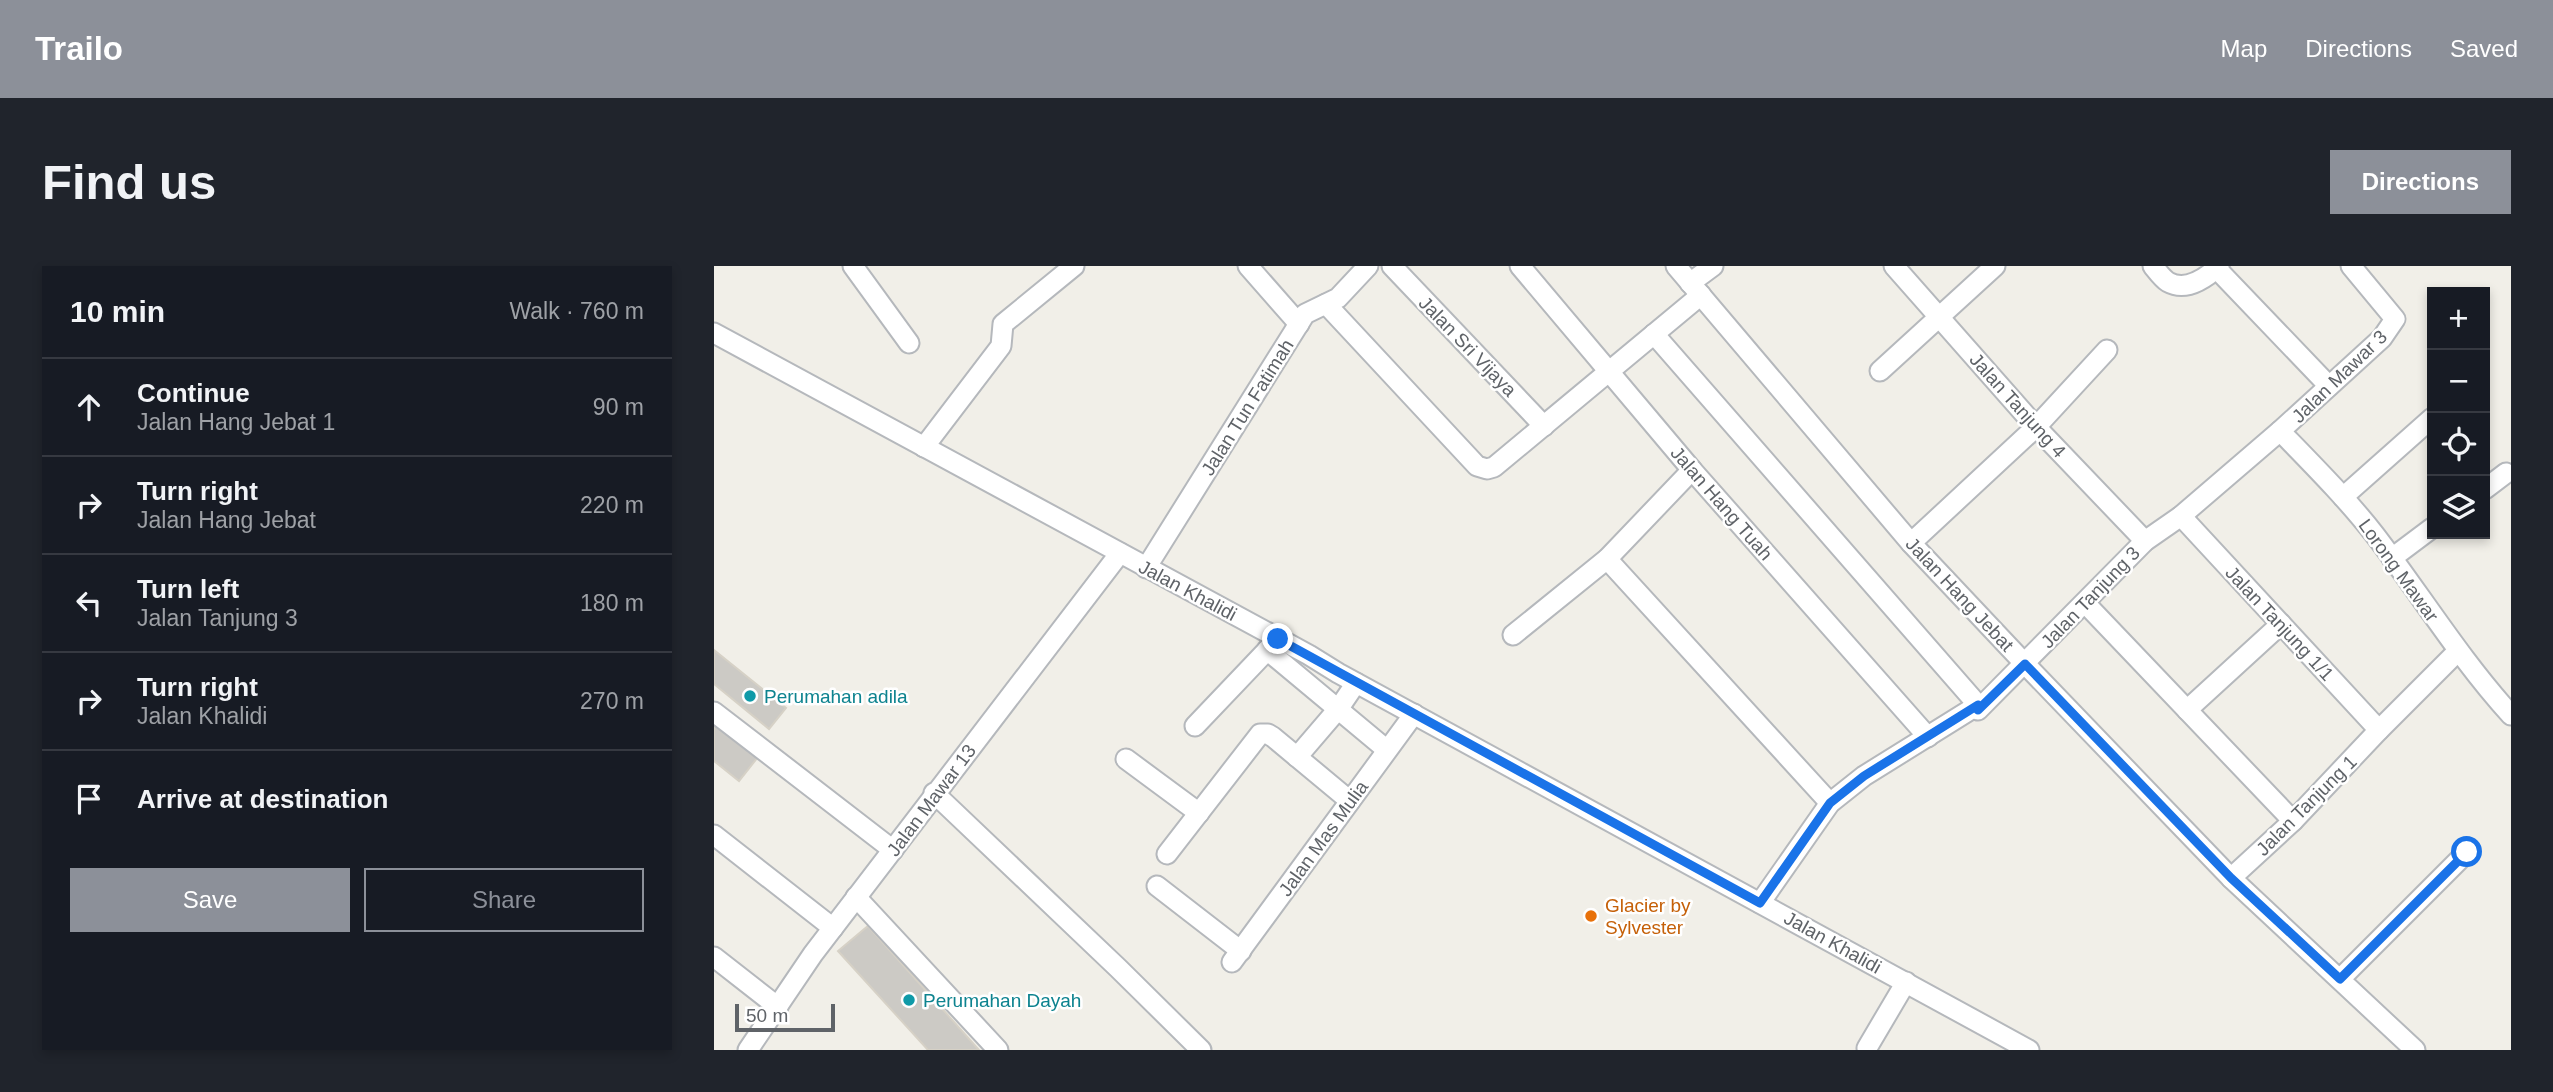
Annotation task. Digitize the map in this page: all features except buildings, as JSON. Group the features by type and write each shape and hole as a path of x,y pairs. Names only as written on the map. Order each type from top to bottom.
{"street":[{"path":"853,266 909,343"},
{"path":"924,447 1001,346 1003,324 1074,266"},
{"path":"1248,266 1299,324"},
{"name":"Jalan Tun Fatimah","path":"1146,568 1306,314 1338,299 1368,266"},
{"name":"Jalan Sri Vijaya","path":"1392,266 1544,426"},
{"name":"Jalan Hang Tuah","path":"1520,266 1692,470 1927,737"},
{"name":"Jalan Hang Jebat","path":"1676,266 1911,543 2231,878 2414,1050"},
{"path":"1326,304 1477,466 1487,469 1494,467 1654,334 1696,289 1713,266"},
{"name":"Jalan Tanjung 4","path":"1894,266 2036,427 2145,541"},
{"path":"1880,372 1995,266"},
{"path":"2152,266 2168,282 2186,285 2201,280 2217,267 2329,386"},
{"name":"Jalan Mawar 3","path":"2280,432 2382,338 2395,318 2351,266"},
{"name":"Jalan Khalidi","path":"714,333 1146,568 1273,644 1309,654 1356,683 2029,1050"},
{"path":"1654,334 1978,705"},
{"path":"1911,543 2036,427 2107,350"},
{"path":"2343,497 2427,422"},
{"name":"Jalan Tanjung 3","path":"1760,903 1830,803 1864,776 1978,705 1978,710 2145,541 2181,516 2280,432"},
{"name":"Lorong Mawar","path":"2280,432 2343,497 2392,558 2478,679 2511,715"},
{"path":"1513,635 1607,559 1692,470"},
{"path":"2490,484 2505,473"},
{"name":"Jalan Tanjung 1/1","path":"2181,516 2379,730"},
{"path":"2392,558 2427,532"},
{"name":"Jalan Mawar 13","path":"748,1050 833,928 934,793 1120,554"},
{"path":"1607,559 1830,803"},
{"path":"2085,603 2293,821"},
{"path":"2187,709 2281,624"},
{"path":"1195,726 1273,644 1296,673 1387,750"},
{"name":"Jalan Tanjung 1","path":"2231,878 2293,821 2458,651"},
{"path":"1296,673 1309,654"},
{"path":"1297,757 1339,708 1356,683"},
{"path":"714,712 893,850"},
{"name":"Jalan Mas Mulia","path":"1157,886 1237,957 1413,714"},
{"path":"1167,854 1260,734 1268,734 1350,801"},
{"path":"1126,759 1199,813"},
{"path":"934,793 1200,1050"},
{"path":"714,835 833,928"},
{"path":"2340,979 2467,852"},
{"path":"856,897 998,1050"},
{"path":"714,957 778,1007"},
{"path":"1867,1048 1906,982"}],"place":[{"name":"Perumahan adila","path":"750,696"},
{"name":"Glacier by Sylvester","path":"1591,916"},
{"name":"Perumahan Dayah","path":"909,1000"}],"route":[{"path":"1278,639 1760,903 1830,803 1864,776 1978,705 1978,710 2025,664 2231,878 2340,979 2467,852"}]}
